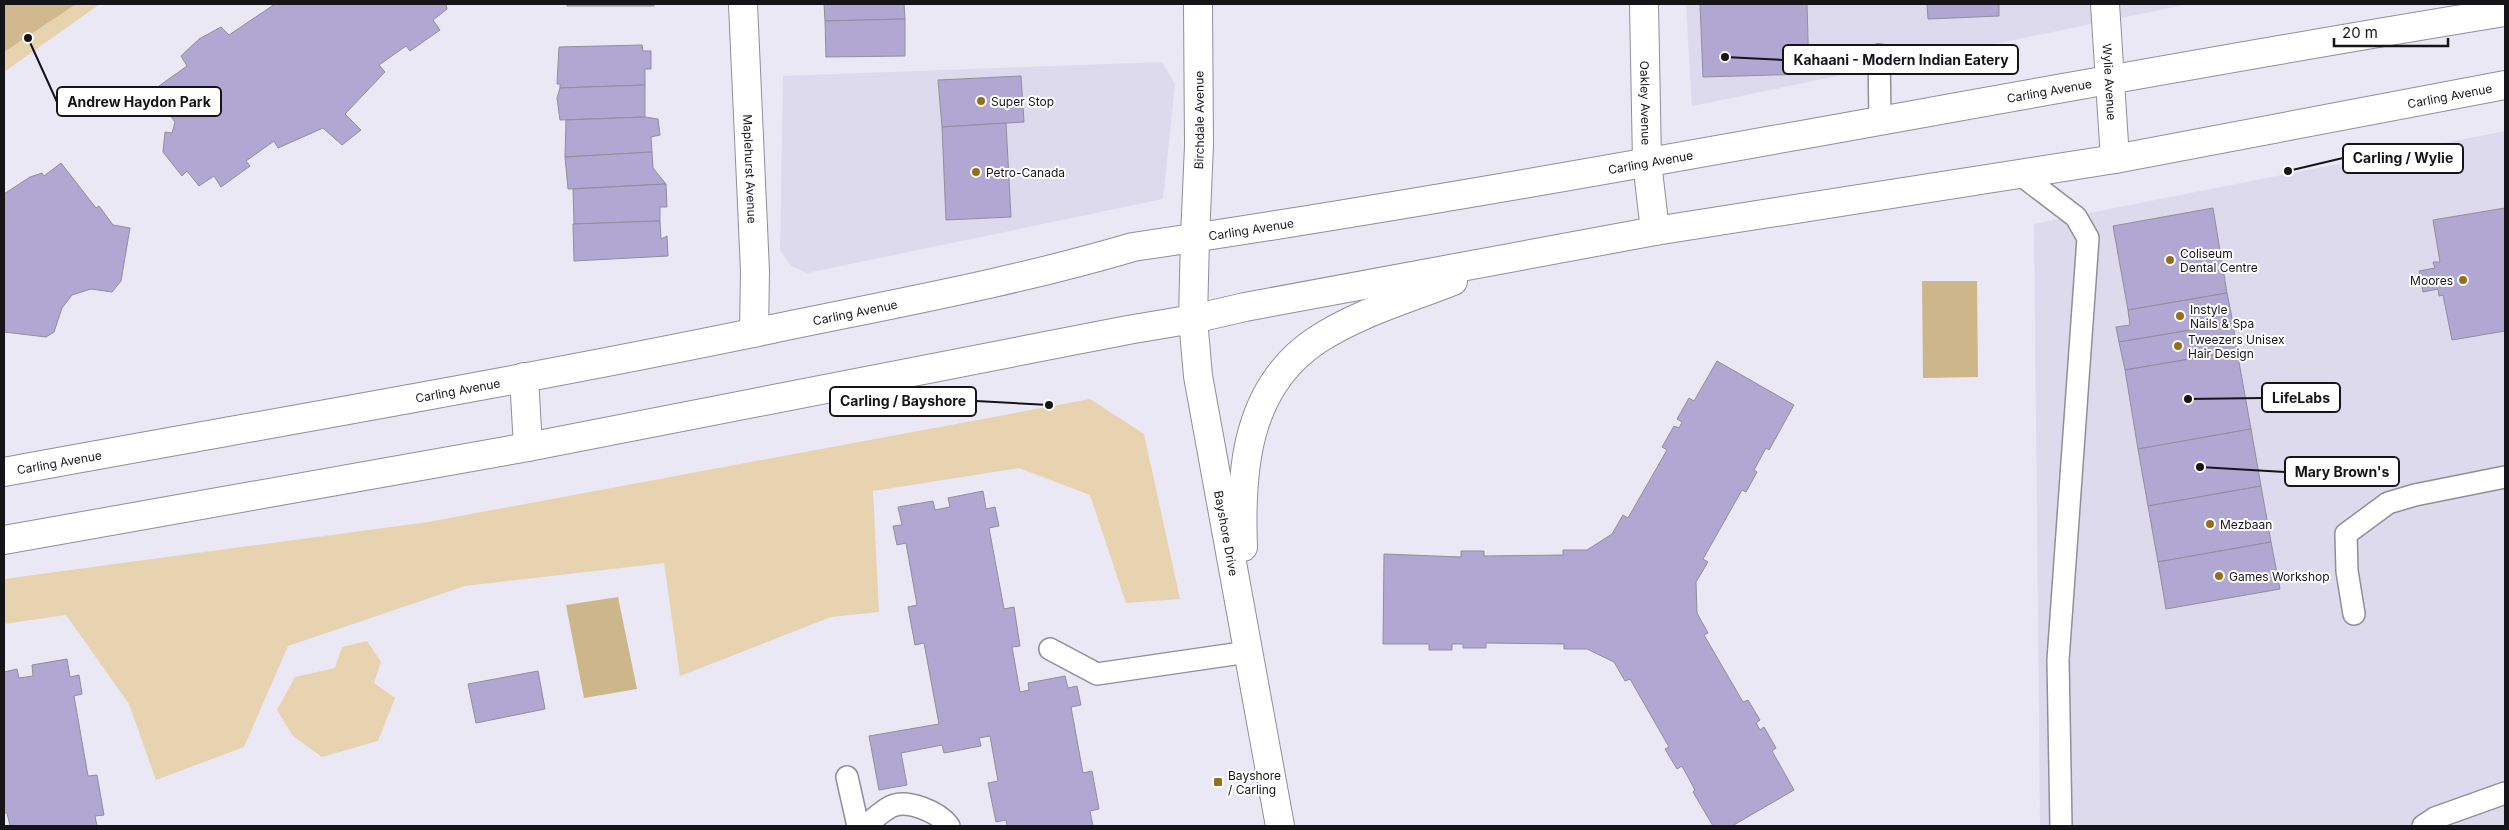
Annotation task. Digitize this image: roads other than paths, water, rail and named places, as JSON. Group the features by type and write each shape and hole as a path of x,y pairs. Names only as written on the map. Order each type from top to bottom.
{"main road":[{"name":"Maplehurst Avenue","path":"743,4 755,272 754,333"},
{"name":"Birchdale Avenue","path":"1195,238 1199,144 1198,4"},
{"name":"Oakley Avenue","path":"1644,4 1647,162 1655,231"},
{"name":"Wylie Avenue","path":"2104,4 2115,159"},
{"name":"Carling Avenue","path":"4,472 754,333 1080,262 1133,247 1647,162 2110,78 2505,12"},
{"name":"Carling Avenue","path":"4,540 528,446 1128,330 1193,320 1245,307 1655,231 2115,159 2505,85"},
{"name":"Bayshore Drive","path":"1195,238 1193,320 1198,376 1280,826"},
{"path":"1247,647 1241,493 1251,436 1261,406 1275,382 1293,361 1316,340 1350,322 1508,258"},
{"path":"524,377 528,446"}],"lane":[{"path":"1878,55 1880,119"},
{"path":"2021,175 2076,217 2088,238 2058,660 2061,826"},
{"path":"2354,614 2347,571 2346,534 2388,503 2416,495 2505,477"},
{"path":"1050,650 1097,674 1247,647"},
{"path":"847,777 858,826"},
{"path":"2423,826 2435,818 2505,793"},
{"path":"865,826 891,806 922,806 945,820 949,826"}],"place":[{"name":"Andrew Haydon Park","path":"28,38"},
{"name":"Kahaani - Modern Indian Eatery","path":"1725,57"},
{"name":"Super Stop","path":"981,101"},
{"name":"Carling / Wylie","path":"2288,171"},
{"name":"Petro-Canada","path":"976,172"},
{"name":"Coliseum Dental Centre","path":"2170,260"},
{"name":"Moores","path":"2463,280"},
{"name":"Instyle Nails & Spa","path":"2180,316"},
{"name":"Tweezers Unisex Hair Design","path":"2178,346"},
{"name":"LifeLabs","path":"2188,399"},
{"name":"Carling / Bayshore","path":"1049,405"},
{"name":"Mary Brown's","path":"2200,467"},
{"name":"Mezbaan","path":"2210,524"},
{"name":"Games Workshop","path":"2219,576"},
{"name":"Bayshore / Carling","path":"1218,782"}]}
